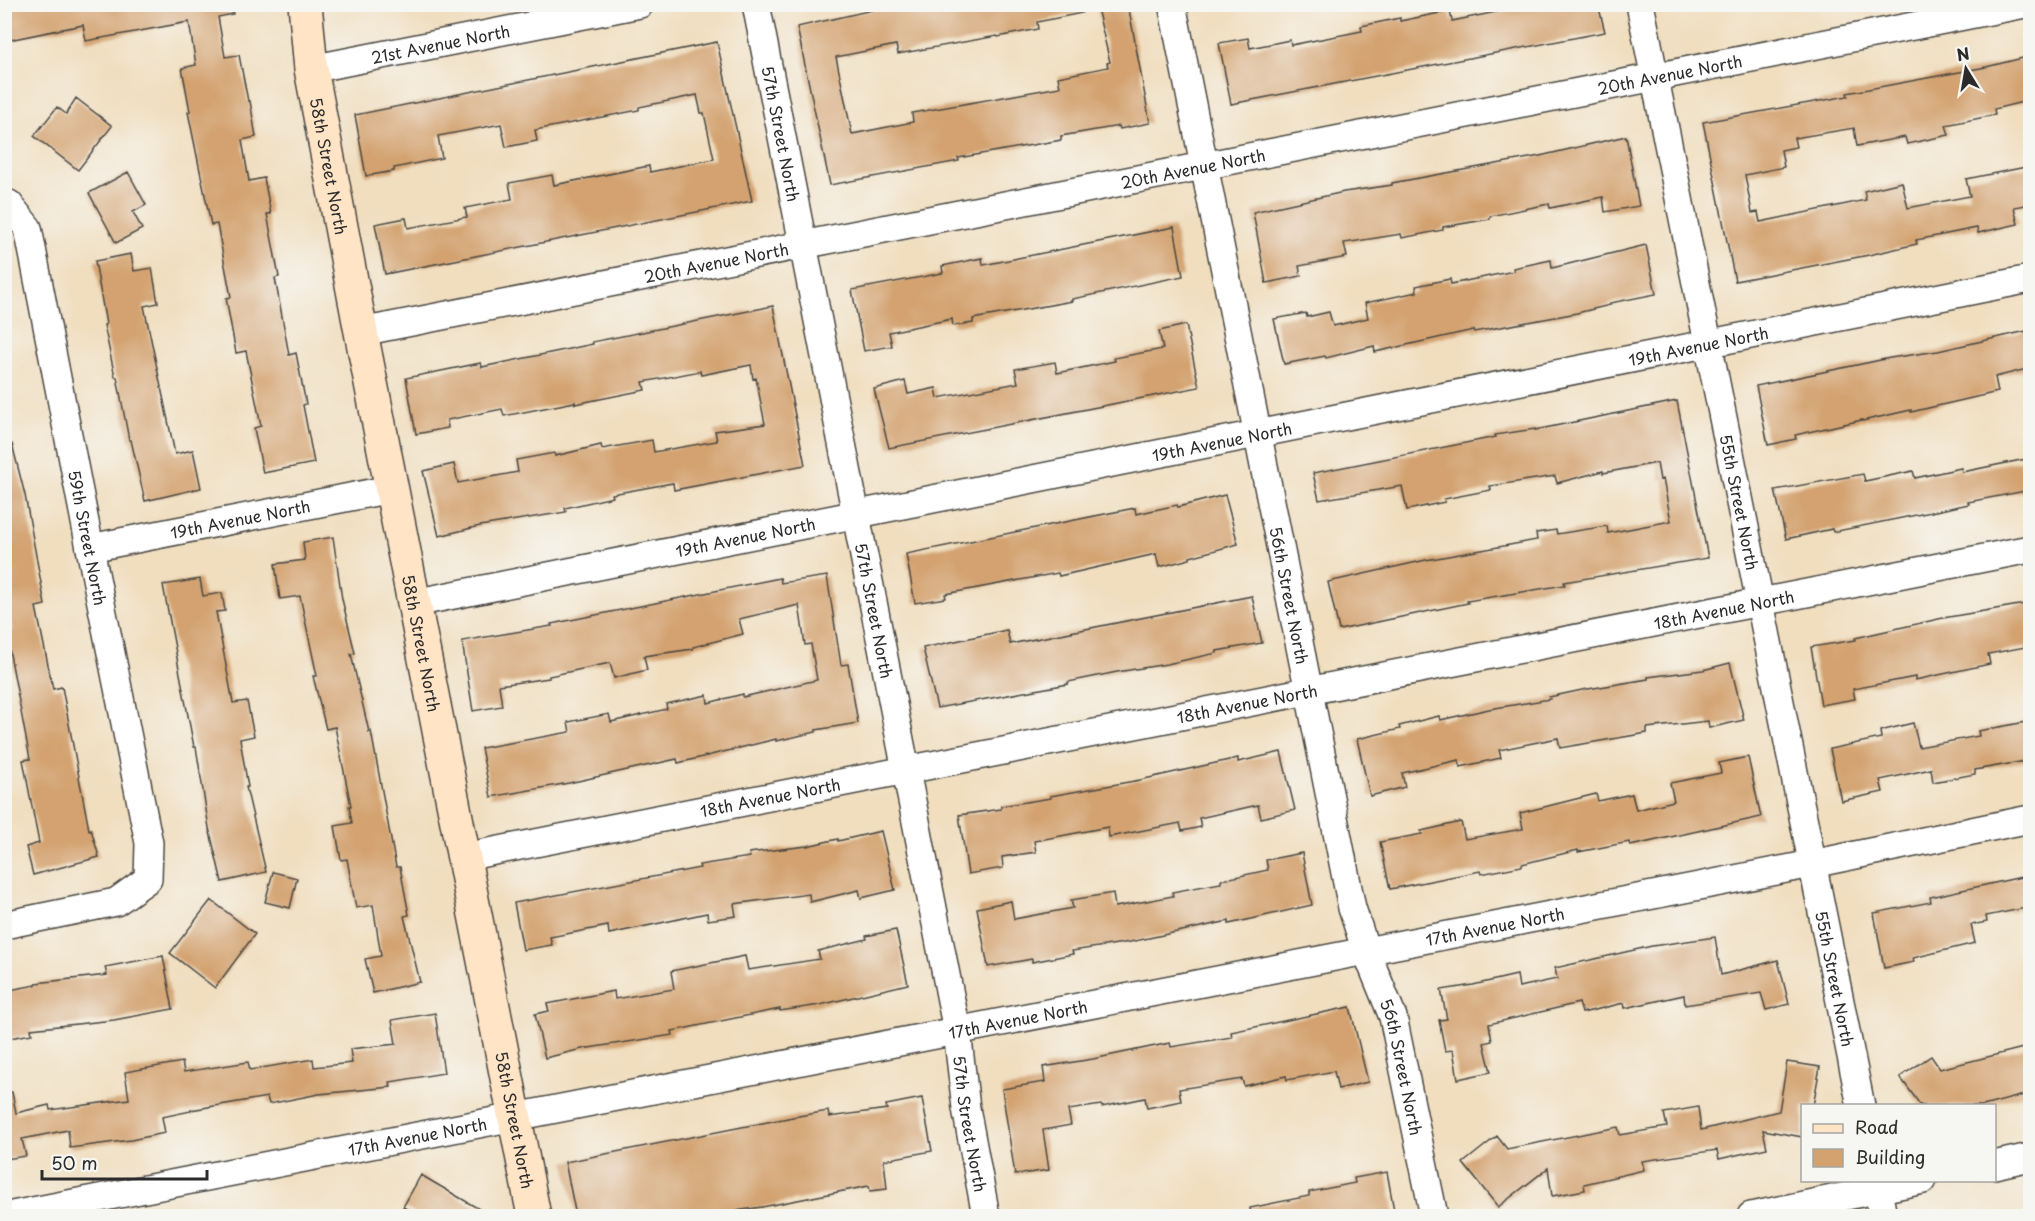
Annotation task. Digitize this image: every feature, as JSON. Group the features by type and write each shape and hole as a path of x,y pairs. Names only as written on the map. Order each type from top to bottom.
{"street":[{"name":"58th Street North","path":"288,4 311,69"},
{"name":"58th Street North","path":"305,4 311,69 534,1216"},
{"name":"21st Avenue North","path":"311,69 548,13 640,4"},
{"name":"57th Street North","path":"756,4 957,1031 966,1108 986,1216"},
{"name":"56th Street North","path":"1172,4 1352,908 1366,951 1393,1017 1434,1216"},
{"name":"55th Street North","path":"1640,4 1861,1104"},
{"name":"20th Avenue North","path":"361,332 2025,4"},
{"name":"59th Street North","path":"4,925 116,902 148,879 149,843 28,228 7,204"},
{"name":"19th Avenue North","path":"414,603 2031,279"},
{"name":"19th Avenue North","path":"90,548 391,489"},
{"name":"18th Avenue North","path":"464,857 2031,549"},
{"name":"17th Avenue North","path":"7,1216 1812,864 2031,819"},
{"path":"1996,1165 2031,1157"},
{"path":"1751,1216 1879,1196 1918,1182"}],"building":[{"path":"4,4 232,4 233,14 218,17 225,57 239,55 248,101 250,101 256,137 242,140 249,181 264,178 271,214 267,214 279,277 275,278 289,355 296,353 314,463 263,473 254,428 261,426 246,351 236,353 226,298 231,297 217,224 211,225 188,112 190,111 182,68 196,65 189,22 86,41 83,25 4,41"},
{"path":"911,4 1082,4 1082,13 1037,22 1038,29 998,37 898,54 896,45 836,57 852,134 913,122 912,113 1060,87 1058,77 1108,67 1107,63 1110,62 1096,4 1128,4 1150,123 1061,136 1061,140 958,158 959,161 830,185 797,27 881,8 882,10"},
{"path":"1510,4 1598,4 1605,32 1231,104 1219,43 1248,38 1250,48 1290,40 1291,45 1362,31 1361,26 1400,18 1400,21 1450,11 1452,21 1511,9"},
{"path":"717,42 752,201 385,274 375,224 406,218 408,228 467,217 465,208 512,199 509,183 552,175 554,185 649,166 650,172 714,159 704,113 701,113 697,95 639,107 639,110 535,130 537,141 506,147 501,124 438,136 442,158 366,176 355,115"},
{"path":"2031,56 2031,100 1994,109 1995,115 1946,125 1949,135 1907,144 1905,137 1857,146 1854,128 1794,138 1796,147 1781,150 1784,167 1745,175 1752,213 1758,212 1760,222 1866,200 1864,191 1902,182 1908,208 1970,196 1966,179 2031,166 2031,204 2014,207 2018,224 1978,233 1977,228 1916,240 1917,244 1869,255 1735,281 1703,122 1848,96 1847,93 1986,67"},
{"path":"76,98 112,126 78,170 34,136 57,107 66,114"},
{"path":"1626,136 1639,206 1605,212 1603,197 1550,208 1549,204 1490,216 1490,219 1443,227 1443,230 1402,238 1401,234 1344,243 1347,257 1299,266 1301,276 1266,283 1253,212 1344,192 1540,156"},
{"path":"128,172 146,205 133,212 142,229 116,243 89,193"},
{"path":"1174,227 1183,276 1072,299 1072,301 973,319 973,323 953,326 952,319 889,332 892,346 864,351 852,290 943,273 942,266 982,258 983,265"},
{"path":"1646,245 1656,294 1610,303 1610,305 1577,313 1474,332 1473,330 1375,352 1374,346 1326,358 1325,356 1284,364 1274,319 1306,313 1307,317 1329,312 1333,326 1368,318 1365,303 1417,292 1416,286 1450,279 1451,284 1514,271 1513,268 1551,260 1552,268"},
{"path":"131,254 134,271 152,268 158,303 144,306 175,454 193,450 201,488 145,501 104,325 106,324 95,261"},
{"path":"773,306 805,465 674,490 673,483 612,494 613,497 565,508 566,512 480,526 439,536 423,471 454,464 458,483 518,472 516,460 554,453 555,456 601,445 602,449 652,440 654,452 717,441 715,431 765,424 756,378 753,379 751,365 701,375 700,371 643,382 645,390 575,404 575,402 504,416 502,409 447,420 448,428 416,434 406,378 481,363 482,367 593,344 592,342"},
{"path":"1186,325 1199,387 889,448 874,389 905,381 908,394 936,388 938,398 1018,383 1015,369 1055,362 1057,373 1115,361 1114,358 1163,349 1159,331"},
{"path":"2031,330 2031,368 1995,377 1998,392 1795,435 1796,439 1768,445 1756,386 1890,358 1938,351"},
{"path":"1677,401 1708,558 1564,582 1565,585 1467,601 1468,603 1339,630 1328,582 1426,560 1537,540 1536,533 1556,530 1557,534 1607,526 1608,533 1671,521 1663,479 1660,480 1657,463 1603,473 1603,471 1557,483 1555,476 1490,486 1491,490 1444,499 1445,502 1407,510 1402,486 1319,500 1313,473 1496,437 1495,435 1535,430"},
{"path":"12,444 25,495 45,605 36,607 53,689 62,687 89,830 91,829 99,857 33,875 26,847 39,843 23,760 30,759 6,633 12,631 4,594 4,445"},
{"path":"2031,458 2031,490 1833,532 1832,529 1786,539 1775,490 1863,474 1865,481 1913,471 1915,478 1961,468 1962,472"},
{"path":"1225,495 1238,544 1159,567 1156,554 1059,576 1058,573 945,594 946,598 915,603 906,554 1135,508 1136,514 1177,505 1178,507"},
{"path":"333,537 342,599 355,653 351,654 369,732 371,731 396,867 400,867 409,915 404,916 420,982 373,993 365,959 381,956 373,905 356,908 347,859 341,860 335,826 352,823 349,806 351,806 335,727 326,729 313,676 317,676 300,596 280,599 275,564 305,560 303,542"},
{"path":"827,576 841,665 848,664 858,723 816,730 816,732 776,741 776,739 678,763 677,759 569,783 491,797 481,748 570,732 568,722 609,714 611,722 667,709 666,704 707,695 708,703 817,680 811,644 805,645 799,605 739,619 743,634 693,647 693,649 644,656 647,670 614,678 610,663 549,676 549,678 499,685 502,706 473,711 462,641 552,626 551,624 780,578 781,583"},
{"path":"200,579 203,596 222,593 225,611 216,612 233,703 247,701 254,736 240,739 248,787 246,787 266,872 222,882 209,828 196,747 194,747 163,585"},
{"path":"1252,596 1262,643 1217,651 1217,653 1167,664 1068,682 1068,684 937,708 923,648 1007,630 1010,644"},
{"path":"2031,603 2031,646 1988,654 1990,664 1915,680 1915,677 1853,689 1855,699 1821,705 1811,647 1856,640 1855,638 1943,618"},
{"path":"1730,663 1744,720 1709,728 1708,721 1647,728 1647,733 1560,748 1558,738 1499,750 1501,758 1460,767 1459,760 1402,773 1405,787 1370,796 1357,739 1400,729 1399,726 1439,716 1440,720 1550,699 1549,697 1582,690 1648,679 1648,677 1703,670"},
{"path":"2031,721 2031,760 1975,770 1975,774 1933,782 1931,769 1880,780 1883,792 1841,801 1830,749 1881,738 1880,731 1913,723 1919,747 1979,736 1978,731"},
{"path":"1281,752 1295,810 1261,818 1258,805 1199,818 1201,827 1182,831 1180,823 1109,837 1108,827 1034,841 1036,852 1002,857 1003,868 968,874 959,815 1001,809 1001,806 1140,780 1238,758 1238,762"},
{"path":"1748,757 1761,817 1630,846 1629,842 1578,852 1578,850 1522,864 1522,866 1481,874 1480,871 1390,889 1380,842 1422,834 1421,831 1461,822 1465,839 1523,829 1520,813 1596,794 1598,801 1632,794 1636,810 1674,801 1670,783 1721,773 1719,763"},
{"path":"881,831 895,890 861,898 859,890 810,902 809,894 734,904 736,916 708,920 707,913 609,934 608,926 550,937 552,945 523,950 514,903 700,868 699,865 750,857 749,853 807,846 838,839 838,841"},
{"path":"1302,853 1312,905 1229,924 1229,921 1130,942 1072,951 1073,954 1032,962 1032,959 988,967 977,908 1011,901 1014,919 1073,908 1071,900 1113,893 1115,907 1173,896 1172,892 1221,883 1221,880 1268,870 1266,860"},
{"path":"273,872 297,878 290,908 265,902"},
{"path":"2031,875 2031,907 1986,916 1987,922 1971,925 1975,943 1913,958 1914,962 1884,968 1874,913 1931,902 1930,897"},
{"path":"211,900 255,934 215,988 170,953"},
{"path":"896,930 908,984 820,1005 780,1011 780,1009 672,1031 673,1035 582,1049 545,1058 535,1014 549,1011 547,1004 614,991 615,999 674,989 671,971 745,956 748,970 820,959 818,951 867,939 866,936"},
{"path":"1715,937 1721,975 1778,960 1789,1004 1766,1010 1761,993 1685,1005 1684,995 1625,1008 1624,1003 1582,1013 1579,1003 1489,1024 1492,1041 1484,1043 1491,1072 1458,1079 1453,1050 1445,1051 1439,1020 1447,1019 1441,990 1517,975 1519,987 1557,979 1555,968 1652,946"},
{"path":"163,956 173,1009 114,1020 31,1029 32,1034 4,1039 4,991 36,985 36,983 107,975 105,967"},
{"path":"1350,1007 1368,1082 1338,1089 1334,1071 1287,1080 1286,1076 1244,1086 1242,1079 1179,1089 1181,1101 1147,1108 1145,1098 1102,1107 1101,1105 1068,1110 1071,1125 1043,1130 1049,1170 1015,1175 1002,1089 1045,1082 1043,1067 1170,1043 1171,1047 1232,1037 1231,1032"},
{"path":"435,1013 444,1073 390,1082 391,1087 319,1094 269,1104 267,1097 191,1110 162,1117 165,1133 131,1140 70,1148 68,1130 22,1139 26,1156 6,1159 4,1093 12,1092 16,1113 49,1105 50,1110 129,1099 125,1072 182,1062 184,1072 248,1062 250,1070 313,1059 314,1067 352,1063 350,1049 396,1044 392,1020"},
{"path":"2031,1046 2031,1093 1990,1104 1920,1104 1900,1077 1931,1056 1940,1069"},
{"path":"1787,1062 1820,1067 1813,1104 1801,1104 1801,1137 1763,1130 1767,1148 1719,1159 1717,1150 1642,1161 1644,1170 1584,1184 1585,1190 1552,1196 1548,1168 1498,1207 1463,1163 1497,1136 1507,1149 1618,1127 1620,1135 1667,1127 1664,1113 1698,1107 1701,1130 1779,1111"},
{"path":"922,1098 932,1151 884,1160 887,1189 870,1191 869,1186 762,1207 701,1216 576,1216 565,1162 828,1111 829,1117 887,1109 886,1105"},
{"path":"1387,1172 1395,1216 1251,1216 1250,1208 1309,1196 1309,1192 1355,1183 1354,1178"},
{"path":"421,1175 491,1216 420,1216 403,1207"}]}
